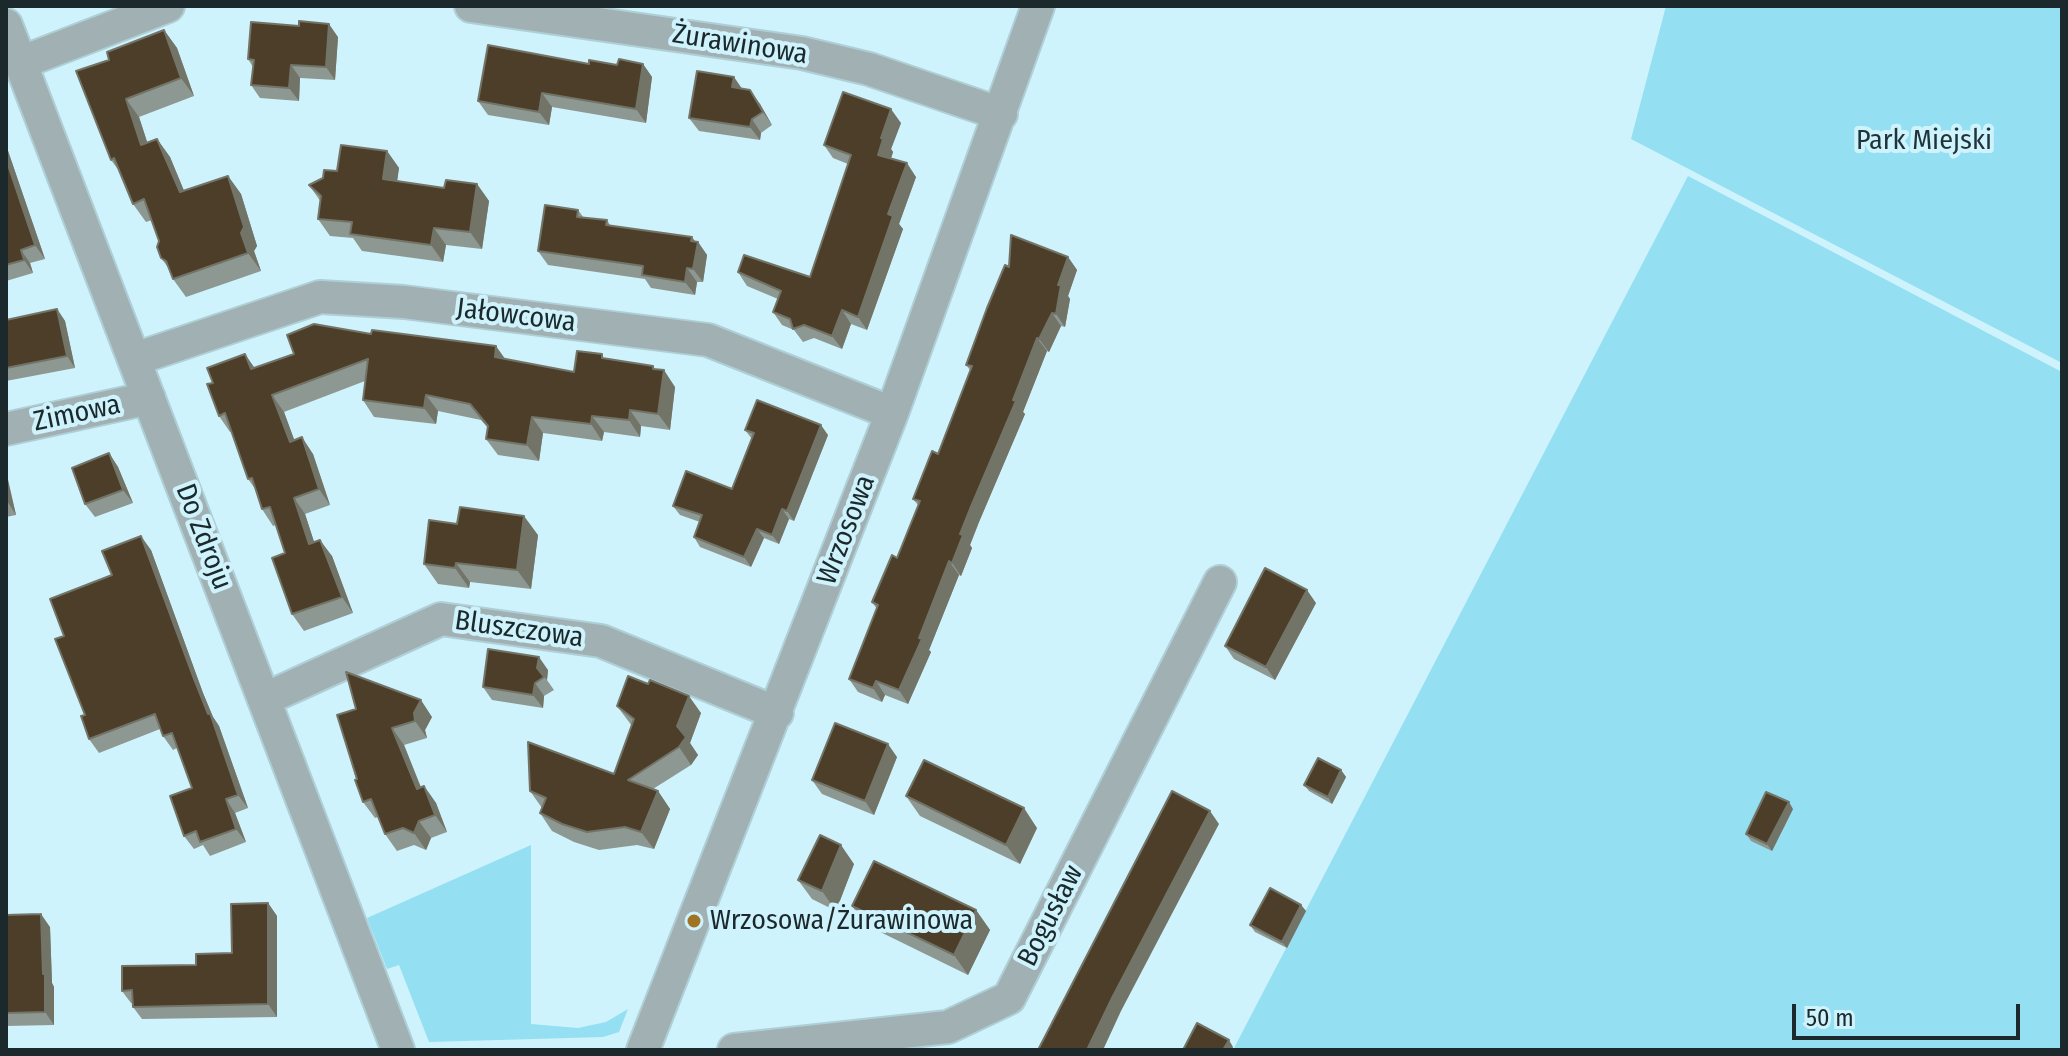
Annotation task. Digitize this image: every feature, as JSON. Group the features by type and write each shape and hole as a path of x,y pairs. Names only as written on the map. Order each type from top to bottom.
{"street":[{"path":"20,63 168,6"},
{"name":"Żurawinowa","path":"471,6 802,53 869,69 1001,114"},
{"name":"Wrzosowa","path":"643,1050 892,413 1038,6"},
{"name":"Do Zdroju","path":"6,25 398,1050"},
{"name":"Jałowcowa","path":"135,359 320,297 404,302 708,340 892,413"},
{"name":"Zimowa","path":"6,429 149,398"},
{"name":"Bogusław","path":"734,1050 948,1027 1009,998 1220,582"},
{"name":"Bluszczowa","path":"265,699 441,619 601,641 777,713"}],"green space":[{"name":"Park Miejski","path":"1666,6 2062,6 2062,363 1631,139"},
{"path":"1688,176 2062,372 2062,1050 1233,1050"},
{"path":"531,845 531,1024 578,1028 606,1022 628,1009 619,1032 603,1037 429,1042 399,965 387,969 367,918"}],"building":[{"path":"299,21 329,24 326,67 291,65 289,88 251,85 254,60 248,59 251,22 299,26"},
{"path":"164,30 181,78 126,99 141,145 157,139 180,192 228,176 244,227 241,233 248,253 173,279 157,247 159,241 144,199 133,204 114,158 111,160 76,71 109,60 107,52"},
{"path":"488,45 589,64 589,60 617,65 619,59 643,64 636,109 542,93 539,112 478,101"},
{"path":"697,71 734,77 732,87 750,90 763,112 752,119 750,127 689,118"},
{"path":"843,92 891,109 878,155 907,163 888,214 893,216 858,317 842,310 832,336 804,325 793,329 790,319 773,312 781,291 738,272 744,255 810,277 851,155 824,145"},
{"path":"341,145 387,151 383,179 444,188 446,180 477,184 470,232 434,228 431,245 350,234 352,222 318,219 321,196 309,185 323,178 324,170 337,171"},
{"path":"6,159 35,245 21,250 24,260 6,265"},
{"path":"545,205 578,210 577,217 607,220 606,225 692,237 691,241 698,242 693,269 687,268 685,282 642,275 643,266 538,251"},
{"path":"1011,235 1068,257 1058,285 1061,285 1056,314 1052,313 1037,338 1013,400 1016,401 899,690 876,681 873,688 849,679 878,605 872,602 892,555 897,558 920,501 913,499 932,451 938,454 972,366 966,365 987,308 1005,265 1009,267"},
{"path":"57,309 67,356 6,368 6,320"},
{"path":"314,324 371,334 372,330 496,346 495,357 574,372 577,351 653,366 653,369 664,370 658,414 630,410 629,420 592,416 591,424 532,417 527,445 486,439 488,426 470,404 426,395 424,408 363,400 368,359 272,395 290,442 302,437 319,489 294,498 309,544 320,540 342,597 292,614 272,558 285,553 270,507 262,509 225,413 219,416 207,384 213,383 207,368 245,354 251,369 294,354 287,335"},
{"path":"757,400 821,425 787,511 782,509 772,535 757,529 744,557 694,537 702,515 673,506 686,471 732,489 754,433 745,430"},
{"path":"109,453 123,490 85,504 72,468"},
{"path":"460,507 524,516 517,570 456,563 455,568 424,564 429,520 457,524"},
{"path":"141,536 194,679 210,713 238,795 226,799 236,829 200,842 196,831 184,836 170,796 192,788 172,733 163,736 155,714 89,739 81,716 85,715 55,639 64,636 50,599 112,575 102,551"},
{"path":"1265,568 1307,590 1266,667 1225,646"},
{"path":"488,649 539,657 537,668 544,677 535,683 533,695 483,687"},
{"path":"346,672 421,700 414,713 415,721 392,728 417,789 424,786 435,815 419,821 414,833 403,828 385,834 371,799 363,802 337,715 356,709"},
{"path":"628,676 648,684 650,680 689,696 677,726 686,737 679,747 628,780 658,791 641,832 625,827 587,832 540,813 546,798 530,791 528,742 614,774 634,719 617,706"},
{"path":"835,723 888,744 865,801 812,780"},
{"path":"1318,758 1341,770 1328,797 1304,785"},
{"path":"924,760 1024,808 1006,845 906,796"},
{"path":"1172,791 1210,811 1087,1050 1038,1050"},
{"path":"1766,792 1789,802 1767,844 1746,834"},
{"path":"820,835 841,845 822,891 798,880"},
{"path":"874,861 976,910 954,955 852,906"},
{"path":"1270,888 1301,905 1282,942 1250,925"},
{"path":"268,903 268,1004 133,1007 132,990 122,991 122,966 196,965 196,954 232,953 231,904"},
{"path":"41,914 45,1012 6,1013 6,915"},
{"path":"1197,1023 1229,1040 1223,1050 1183,1050"}],"place":[{"name":"Wrzosowa/Żurawinowa","path":"694,921"}]}
